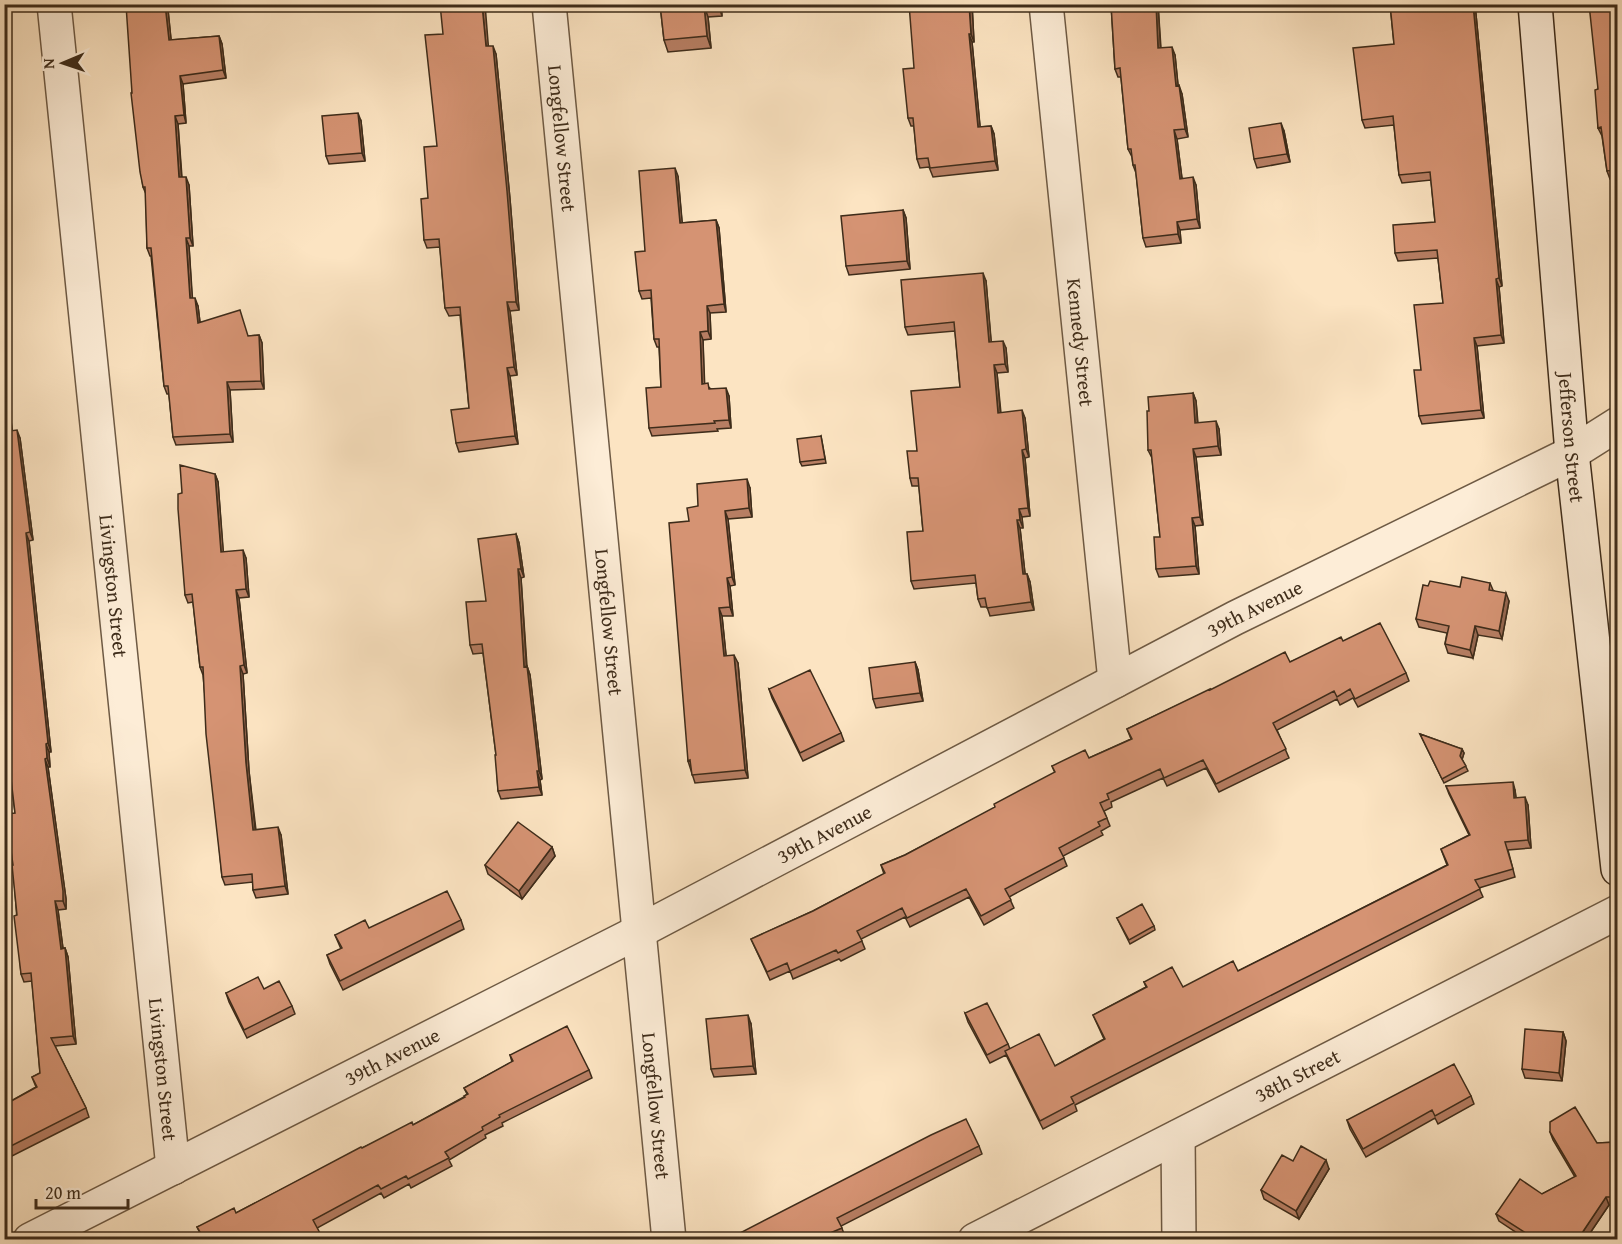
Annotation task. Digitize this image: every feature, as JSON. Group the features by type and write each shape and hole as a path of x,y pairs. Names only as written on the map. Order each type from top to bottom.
{"street":[{"name":"Livingston Street","path":"54,4 173,1168"},
{"name":"Longfellow Street","path":"549,4 669,1239"},
{"name":"Kennedy Street","path":"1046,4 1115,681"},
{"name":"Jefferson Street","path":"1535,4 1572,453 1617,869"},
{"name":"39th Avenue","path":"30,1239 638,932 1235,618 1572,453 1617,424"},
{"name":"38th Street","path":"975,1239 1617,912"},
{"path":"1178,1137 1179,1239"}],"building":[{"path":"165,4 169,40 219,36 223,70 180,76 184,115 175,116 179,177 186,177 190,238 186,238 190,298 195,298 198,323 240,310 248,336 259,335 261,381 227,382 230,434 173,437 168,386 164,386 151,248 147,248 145,187 143,187 140,172 131,93 126,5"},
{"path":"440,4 482,4 486,46 493,46 516,302 507,302 514,367 507,368 515,436 456,443 451,410 469,408 460,307 445,308 439,239 424,240 421,199 428,198 424,147 437,146 425,35 443,34"},
{"path":"660,4 710,4 704,5 707,36 664,40"},
{"path":"909,4 969,4 971,34 969,34 978,127 991,126 995,161 930,168 928,158 917,159 913,118 908,118 903,69 914,68"},
{"path":"1111,4 1156,4 1158,48 1172,47 1176,86 1179,85 1185,129 1174,130 1180,179 1193,177 1197,219 1177,222 1178,234 1143,238 1135,165 1133,165 1131,149 1128,149 1120,68 1115,69"},
{"path":"1390,4 1473,4 1499,278 1496,279 1501,335 1474,338 1481,410 1419,416 1414,370 1421,370 1414,305 1443,303 1437,250 1395,253 1393,225 1435,222 1430,172 1399,175 1393,116 1362,120 1353,48 1394,44"},
{"path":"1589,4 1617,4 1617,196 1614,170 1607,171 1601,127 1598,128 1595,90 1598,89"},
{"path":"358,113 362,153 326,156 322,116"},
{"path":"1281,123 1287,154 1254,159 1249,128"},
{"path":"675,168 680,223 716,220 724,304 707,306 708,331 700,332 702,384 708,383 709,389 726,388 729,420 649,428 646,388 661,387 659,339 654,339 651,290 639,291 635,252 645,251 639,171"},
{"path":"903,210 907,261 846,266 841,216"},
{"path":"983,273 989,342 1003,341 1005,364 994,365 998,413 1022,410 1026,449 1022,450 1028,508 1019,509 1020,520 1017,520 1023,574 1027,574 1031,602 987,608 985,598 978,599 975,575 911,581 907,532 923,531 918,478 910,478 907,451 917,451 911,391 960,387 954,322 905,327 901,280"},
{"path":"1617,286 1617,334 1612,287"},
{"path":"4,377 10,431 17,430 30,532 26,533 48,743 45,759 63,891 63,901 55,901 61,949 65,948 73,1036 51,1038 86,1108 9,1147 4,1139 4,1105 37,1087 32,1077 40,1073 31,973 21,974 14,916 17,915 13,865 6,814 15,813 9,762 4,763"},
{"path":"1193,393 1195,423 1216,421 1218,446 1193,449 1200,517 1192,518 1196,566 1156,569 1154,537 1160,537 1151,450 1148,450 1148,397"},
{"path":"821,436 825,459 800,462 797,439"},
{"path":"180,465 215,474 221,552 243,550 246,589 236,590 244,665 240,666 253,830 278,827 285,886 253,890 252,874 222,877 206,734 203,667 200,667 192,594 185,595 178,509 178,494 182,493"},
{"path":"747,479 749,508 725,511 732,577 727,578 730,607 719,608 724,656 734,655 745,770 692,775 690,760 688,761 669,523 689,521 687,508 698,506 697,484"},
{"path":"516,534 521,569 518,569 524,667 527,666 539,787 498,791 496,755 482,644 470,645 466,602 486,601 478,539"},
{"path":"1462,577 1490,583 1489,590 1506,593 1499,631 1475,626 1470,650 1445,644 1449,626 1416,619 1423,585 1428,586 1430,581 1460,587"},
{"path":"1380,623 1406,673 1355,699 1350,689 1337,697 1334,691 1273,723 1286,749 1216,784 1203,760 1164,778 1160,769 1107,794 1109,799 1100,803 1107,818 1098,822 1100,826 1059,848 1064,858 1005,889 1011,900 981,916 966,889 907,918 902,908 857,931 862,941 838,953 836,950 790,971 787,963 767,972 751,939 813,911 885,873 881,865 905,855 995,807 994,804 1055,772 1052,766 1085,750 1089,758 1132,739 1127,729 1285,652 1290,662 1341,637 1343,641"},
{"path":"915,662 920,693 873,699 869,668"},
{"path":"810,670 841,733 800,753 769,689"},
{"path":"1420,734 1462,749 1460,756 1466,766 1442,779"},
{"path":"1513,782 1514,798 1525,797 1528,840 1505,842 1513,869 1475,880 1480,889 1071,1097 1074,1103 1040,1121 1005,1051 1039,1034 1055,1066 1105,1039 1093,1015 1147,987 1144,982 1172,967 1183,987 1233,961 1238,971 1448,865 1441,849 1470,835 1446,786"},
{"path":"518,822 552,847 519,891 485,865"},
{"path":"447,891 461,920 340,981 327,955 342,948 335,935 365,920 369,928"},
{"path":"1142,904 1154,926 1129,940 1117,918"},
{"path":"258,977 264,989 279,981 292,1006 244,1030 226,993"},
{"path":"987,1003 1008,1044 987,1055 965,1013"},
{"path":"748,1015 753,1066 711,1069 706,1019"},
{"path":"567,1026 589,1070 499,1115 500,1117 482,1127 483,1130 445,1152 449,1158 408,1179 406,1176 381,1189 378,1185 313,1220 321,1235 311,1239 204,1239 197,1227 234,1208 236,1213 361,1147 412,1122 413,1125 465,1097 468,1094 464,1088 513,1061 510,1055"},
{"path":"1525,1029 1563,1032 1559,1073 1522,1069"},
{"path":"1454,1064 1471,1096 1435,1116 1432,1110 1363,1149 1347,1120"},
{"path":"1575,1107 1597,1143 1617,1142 1617,1197 1606,1197 1582,1233 1584,1234 1582,1239 1535,1239 1496,1214 1520,1179 1542,1194 1576,1176 1550,1132 1550,1122"},
{"path":"966,1119 979,1146 837,1218 842,1228 816,1239 741,1239 738,1234 931,1135"},
{"path":"1301,1146 1326,1160 1296,1211 1261,1190 1282,1155 1293,1161"},
{"path":"1270,1235 1301,1236 1301,1239 1270,1239"}]}
